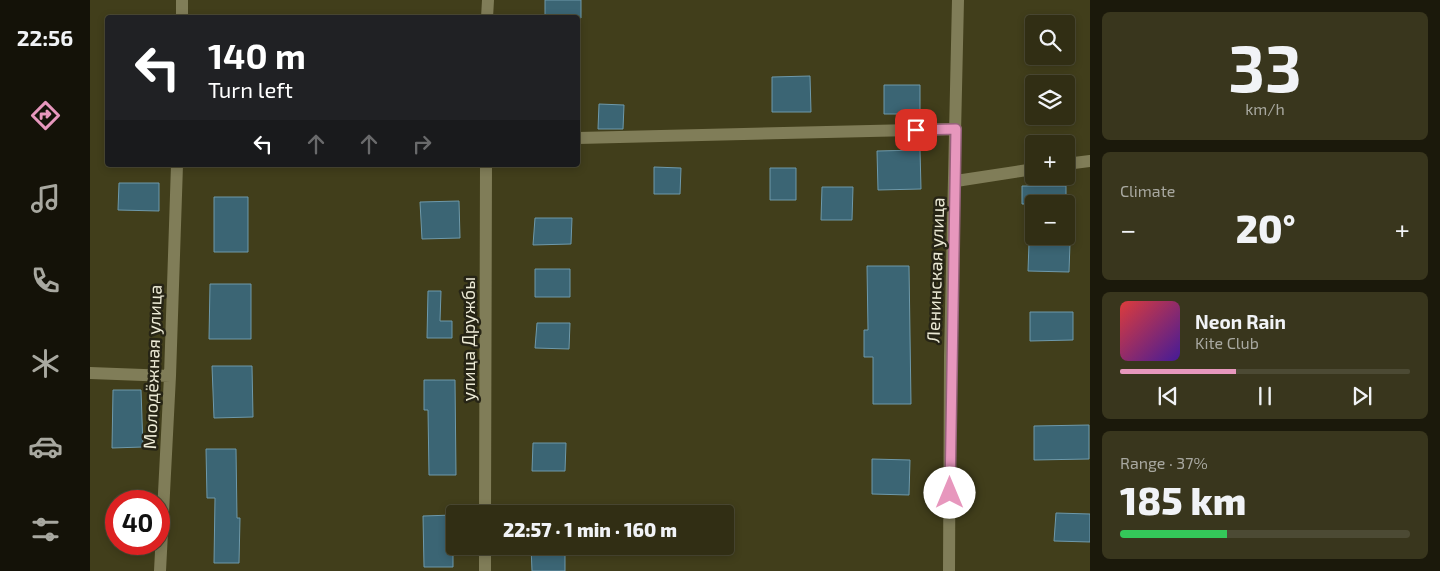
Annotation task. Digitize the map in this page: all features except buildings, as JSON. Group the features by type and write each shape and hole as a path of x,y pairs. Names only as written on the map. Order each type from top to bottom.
{"street":[{"path":"182,0 182,15"},
{"path":"487,15 488,0"},
{"name":"Ленинская улица","path":"949,571 950,356 956,181 958,0"},
{"path":"580,138 956,129"},
{"path":"1075,163 1090,161"},
{"name":"Молодёжная улица","path":"160,571 170,376 177,167"},
{"name":"улица Дружбы","path":"486,167 486,505"},
{"path":"956,181 1025,170"},
{"path":"90,373 170,376"},
{"path":"485,555 485,571"}],"route":[{"path":"916,130 956,129 950,356 950,493"}]}
